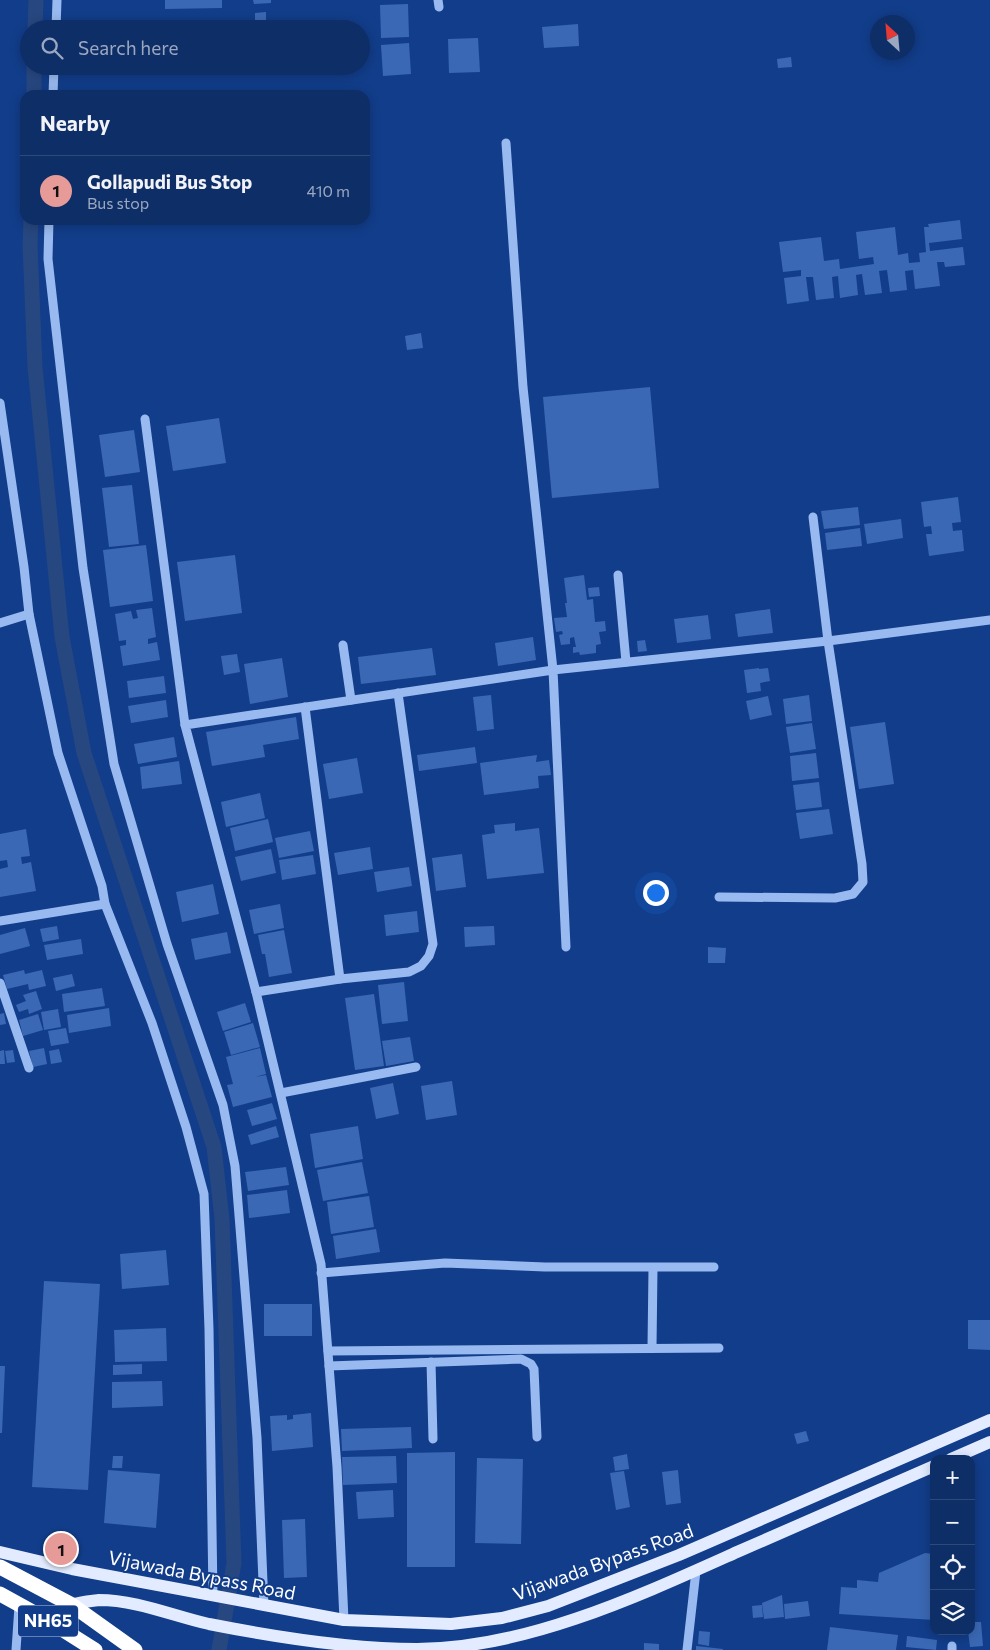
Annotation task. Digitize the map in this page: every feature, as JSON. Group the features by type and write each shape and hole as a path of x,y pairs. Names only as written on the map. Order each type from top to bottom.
{"highway":[{"name":"NH65","path":"0,1568 72,1605 135,1650"},
{"name":"NH65","path":"0,1594 96,1650"}],"main road":[{"name":"Vijawada Bypass Road","path":"0,1552 72,1569 344,1620 451,1624 502,1618 548,1606 679,1555 990,1420"},
{"path":"960,1455 990,1442"},
{"name":"Vijawada Bypass Road","path":"49,1621 72,1605 101,1600 150,1607 207,1623 255,1632 332,1643 387,1648 428,1649 448,1648 504,1639 550,1627 606,1608 696,1571 930,1468"}],"street":[{"path":"56,20 57,0"},
{"path":"54,75 54,90"},
{"path":"506,143 523,387 553,670 566,948"},
{"path":"49,225 48,259 83,568 114,764 167,944 223,1105 235,1166 257,1438 263,1606"},
{"path":"0,403 29,614 58,753 102,886 105,904 152,1023 186,1126 204,1194 209,1339 213,1596"},
{"path":"145,419 185,724 256,992 281,1093 321,1272 337,1467 344,1620"},
{"path":"719,896 836,898 853,894 863,882 862,864 828,641 813,517"},
{"path":"618,575 626,662"},
{"path":"0,622 29,614"},
{"path":"185,724 553,670 828,641 990,620"},
{"path":"343,644 351,700"},
{"path":"256,992 340,979 409,972 421,966 429,956 433,944 398,693"},
{"path":"305,707 340,979"},
{"path":"0,921 105,904"},
{"path":"0,983 28,1068"},
{"path":"281,1093 416,1067"},
{"path":"321,1272 445,1263 545,1267 714,1267"},
{"path":"652,1348 653,1268"},
{"path":"328,1351 719,1348"},
{"path":"329,1366 521,1359 527,1361 531,1364 535,1375 537,1438"},
{"path":"431,1362 433,1438"},
{"path":"687,1650 696,1571"},
{"path":"16,1650 20,1606"}],"building":[{"path":"165,0 222,0 222,8 165,9"},
{"path":"253,0 271,0 271,3 254,4"},
{"path":"408,4 409,37 381,38 380,5"},
{"path":"266,12 266,20 255,20 255,13"},
{"path":"578,24 579,46 544,48 542,27"},
{"path":"478,38 480,72 449,73 448,39"},
{"path":"409,43 411,74 383,76 381,45"},
{"path":"791,57 792,67 778,68 777,59"},
{"path":"960,220 962,239 929,243 930,251 963,247 965,265 945,267 944,262 937,262 940,286 915,289 913,270 905,271 907,290 890,292 887,270 879,271 882,293 865,295 862,274 856,275 858,295 840,298 838,276 832,277 834,298 816,300 813,277 806,277 809,301 787,304 784,278 801,276 801,270 783,272 779,242 821,237 824,261 839,259 840,269 874,264 873,257 859,259 856,232 895,227 898,255 908,253 909,263 920,262 919,253 926,252 924,227 929,227 928,224"},
{"path":"421,333 423,348 407,350 405,336"},
{"path":"650,387 659,488 552,498 543,397"},
{"path":"219,418 226,463 173,471 166,426"},
{"path":"134,430 140,472 105,477 99,435"},
{"path":"132,485 139,544 109,547 102,488"},
{"path":"958,497 961,522 952,523 953,531 962,530 964,551 929,556 926,534 932,534 931,526 924,527 921,502"},
{"path":"858,507 860,525 824,529 821,511"},
{"path":"901,519 903,538 867,544 864,524"},
{"path":"860,528 862,546 827,550 825,533"},
{"path":"146,545 153,601 110,607 103,550"},
{"path":"235,555 242,613 185,621 177,562"},
{"path":"584,575 587,600 593,599 595,622 605,621 606,631 599,632 601,644 596,645 596,653 580,655 579,652 573,653 573,647 576,647 574,637 570,638 570,644 561,645 559,635 563,634 562,631 556,632 554,618 567,617 564,578"},
{"path":"599,587 600,596 589,597 588,588"},
{"path":"152,608 156,637 148,639 148,644 157,642 160,660 123,666 120,646 126,645 126,640 119,641 115,614 131,611 133,619 138,618 136,610"},
{"path":"770,609 773,633 738,637 735,614"},
{"path":"708,615 711,639 677,643 674,619"},
{"path":"533,637 536,660 498,666 495,643"},
{"path":"645,640 647,651 638,652 637,641"},
{"path":"432,648 436,675 361,684 358,657"},
{"path":"237,654 240,672 224,675 221,656"},
{"path":"282,658 288,697 250,704 244,664"},
{"path":"768,668 770,681 760,683 761,691 747,693 744,670"},
{"path":"164,676 166,693 129,698 127,681"},
{"path":"491,695 494,729 477,731 473,697"},
{"path":"809,695 812,721 786,724 783,699"},
{"path":"768,696 772,715 750,720 746,701"},
{"path":"166,700 168,717 131,723 128,706"},
{"path":"296,717 299,739 263,745 265,757 212,766 206,732"},
{"path":"885,722 894,784 859,789 850,727"},
{"path":"812,723 816,749 790,753 786,727"},
{"path":"174,737 177,757 138,764 134,744"},
{"path":"475,747 477,763 419,771 417,755"},
{"path":"816,753 819,778 792,781 790,756"},
{"path":"537,755 536,762 549,760 551,775 538,776 539,788 484,795 480,763"},
{"path":"357,758 363,793 329,799 323,764"},
{"path":"179,761 182,784 142,789 140,767"},
{"path":"819,782 822,807 796,810 793,785"},
{"path":"260,793 265,818 226,827 221,802"},
{"path":"829,809 833,834 800,839 796,813"},
{"path":"268,819 273,842 235,851 230,828"},
{"path":"515,823 515,831 539,828 544,873 487,879 482,835 495,833 494,825"},
{"path":"26,829 30,856 21,857 22,864 31,862 36,891 0,897 0,869 8,867 7,860 0,861 0,834"},
{"path":"310,831 314,851 279,858 275,838"},
{"path":"370,847 373,869 338,875 334,853"},
{"path":"271,849 276,873 241,881 235,857"},
{"path":"462,854 466,887 436,891 432,858"},
{"path":"313,855 316,874 282,880 279,860"},
{"path":"409,867 412,886 377,892 374,872"},
{"path":"213,884 219,914 182,922 176,892"},
{"path":"280,904 284,928 254,934 249,910"},
{"path":"417,911 419,932 386,936 384,915"},
{"path":"57,926 59,939 43,942 40,929"},
{"path":"494,926 495,945 465,947 464,927"},
{"path":"25,928 30,946 0,954 0,935"},
{"path":"284,930 292,973 269,977 265,954 262,954 258,935"},
{"path":"227,932 231,953 195,960 191,939"},
{"path":"81,939 83,954 47,960 44,945"},
{"path":"708,947 726,948 725,963 708,963"},
{"path":"24,970 25,974 42,970 46,986 29,990 28,984 7,989 3,975"},
{"path":"72,974 75,986 56,991 53,978"},
{"path":"404,982 408,1021 382,1024 378,985"},
{"path":"102,988 105,1006 64,1012 62,994"},
{"path":"36,991 42,1009 29,1014 28,1009 19,1012 16,1005 26,1001 23,995"},
{"path":"374,994 384,1066 355,1070 345,998"},
{"path":"245,1003 251,1022 223,1031 217,1012"},
{"path":"109,1008 111,1026 69,1033 67,1015"},
{"path":"58,1009 61,1027 44,1030 41,1012"},
{"path":"4,1013 6,1024 0,1025 0,1014"},
{"path":"38,1014 43,1030 23,1036 19,1020"},
{"path":"253,1023 260,1047 231,1055 224,1032"},
{"path":"66,1028 69,1043 51,1046 48,1031"},
{"path":"410,1037 414,1061 386,1066 382,1041"},
{"path":"44,1048 47,1064 33,1067 29,1051"},
{"path":"260,1048 266,1074 255,1077 266,1075 272,1097 233,1107 227,1085 233,1084 226,1057"},
{"path":"59,1049 62,1062 51,1064 49,1051"},
{"path":"4,1050 5,1064 0,1064 0,1051"},
{"path":"13,1050 15,1062 7,1063 5,1051"},
{"path":"452,1081 457,1115 426,1120 421,1086"},
{"path":"393,1083 399,1114 376,1119 370,1088"},
{"path":"272,1103 277,1119 252,1126 247,1110"},
{"path":"276,1126 279,1137 251,1145 248,1135"},
{"path":"358,1126 363,1159 315,1168 310,1134"},
{"path":"362,1162 368,1193 323,1201 317,1170"},
{"path":"286,1167 289,1185 248,1191 245,1172"},
{"path":"287,1190 290,1213 249,1218 247,1195"},
{"path":"369,1196 374,1227 331,1234 327,1202"},
{"path":"376,1229 380,1252 336,1259 333,1236"},
{"path":"166,1250 169,1285 122,1289 120,1254"},
{"path":"44,1281 100,1284 88,1490 32,1487"},
{"path":"264,1304 312,1304 312,1336 264,1336"},
{"path":"968,1320 990,1320 990,1350 968,1349"},
{"path":"166,1328 167,1361 115,1362 114,1330"},
{"path":"142,1364 142,1374 113,1375 113,1365"},
{"path":"0,1366 5,1366 2,1433 0,1433"},
{"path":"162,1381 163,1406 112,1408 112,1382"},
{"path":"311,1413 313,1447 272,1451 270,1416 287,1415 287,1420 293,1419 293,1415"},
{"path":"411,1427 412,1448 342,1451 341,1429"},
{"path":"806,1431 809,1441 797,1444 794,1434"},
{"path":"455,1452 455,1567 407,1567 407,1453"},
{"path":"627,1454 629,1469 615,1471 613,1457"},
{"path":"113,1456 123,1456 122,1468 112,1468"},
{"path":"396,1456 397,1483 343,1485 342,1457"},
{"path":"477,1458 523,1459 521,1544 475,1543"},
{"path":"108,1470 160,1474 156,1528 104,1523"},
{"path":"678,1470 681,1503 666,1505 662,1472"},
{"path":"624,1471 630,1507 616,1510 610,1473"},
{"path":"393,1490 394,1517 358,1519 356,1492"},
{"path":"305,1519 307,1577 284,1578 282,1520"},
{"path":"925,1553 930,1554 930,1620 839,1614 841,1587 857,1588 857,1580 878,1582 879,1573"},
{"path":"782,1595 784,1617 764,1619 762,1603"},
{"path":"808,1601 810,1616 785,1619 784,1604"},
{"path":"762,1605 763,1617 753,1618 752,1606"},
{"path":"975,1622 981,1622 983,1646 970,1647 968,1635 975,1635"},
{"path":"830,1627 898,1635 896,1650 827,1650"},
{"path":"699,1631 710,1632 709,1646 698,1644"},
{"path":"907,1636 937,1640 936,1650 906,1647"},
{"path":"644,1643 659,1644 659,1650 644,1650"},
{"path":"696,1646 723,1649 723,1650 696,1650"}],"waterway":[{"path":"35,20 36,0"},
{"path":"34,75 34,90"},
{"path":"31,225 35,367 62,637 84,753 214,1147 222,1219 234,1563 219,1650"}],"place":[{"name":"Gollapudi Bus Stop","path":"61,1549"}]}
